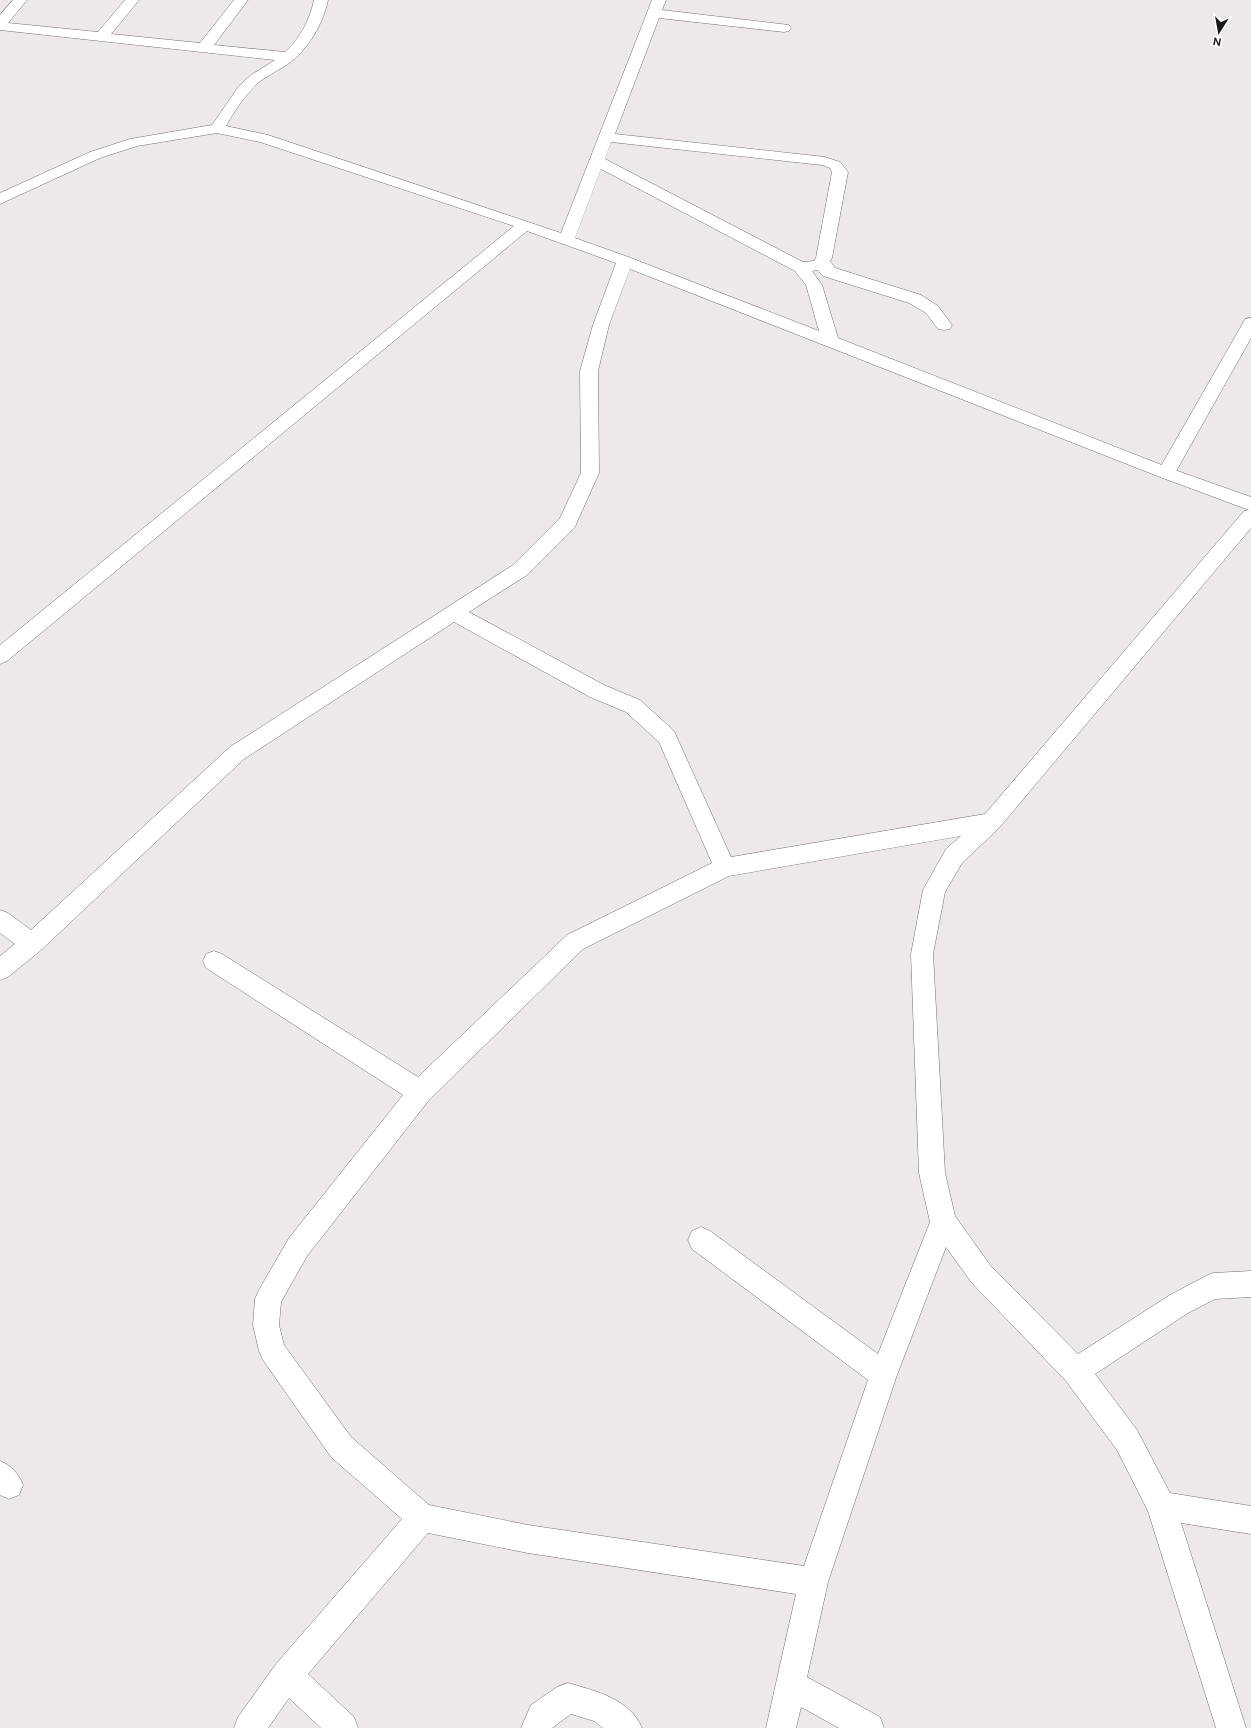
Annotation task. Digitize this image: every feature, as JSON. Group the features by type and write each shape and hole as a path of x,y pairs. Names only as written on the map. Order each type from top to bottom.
{"street":[{"path":"0,24 20,0"},
{"path":"101,37 132,0"},
{"path":"204,48 241,0"},
{"path":"216,129 233,102 256,79 289,57 304,40 320,8 321,0"},
{"path":"566,240 657,7 784,28"},
{"path":"0,24 101,37 289,57"},
{"path":"0,199 95,155 135,142 216,129 263,138 625,261 1166,473 1251,504"},
{"path":"606,137 825,161 835,165 840,172 824,258 822,262 816,265 801,267"},
{"path":"597,161 801,267 814,285 830,341"},
{"path":"0,656 525,226"},
{"path":"0,970 32,944 237,753 520,570 568,522 590,473 588,371 600,325 625,261"},
{"path":"822,262 824,268 829,272 915,299 926,304 934,310 944,325"},
{"path":"1166,473 1251,323"},
{"path":"1232,1728 1161,1506 1127,1440 1076,1372 982,1274 943,1222 932,1173 922,954 934,890 954,856 991,822 1251,516"},
{"path":"454,613 597,691 633,706 667,737 725,867"},
{"path":"813,1582 528,1539 422,1518 341,1447 272,1351 266,1325 268,1299 298,1247 420,1092 575,942 725,867 991,822"},
{"path":"0,920 32,944"},
{"path":"214,961 420,1092"},
{"path":"781,1728 813,1582 883,1375 943,1222"},
{"path":"701,1240 883,1375"},
{"path":"1076,1372 1179,1304 1214,1286 1251,1284"},
{"path":"1161,1506 1251,1520"},
{"path":"249,1728 288,1675 422,1518"},
{"path":"288,1675 343,1728"},
{"path":"790,1685 869,1728"},
{"path":"536,1728 542,1716 568,1698 602,1708 626,1728"}]}
